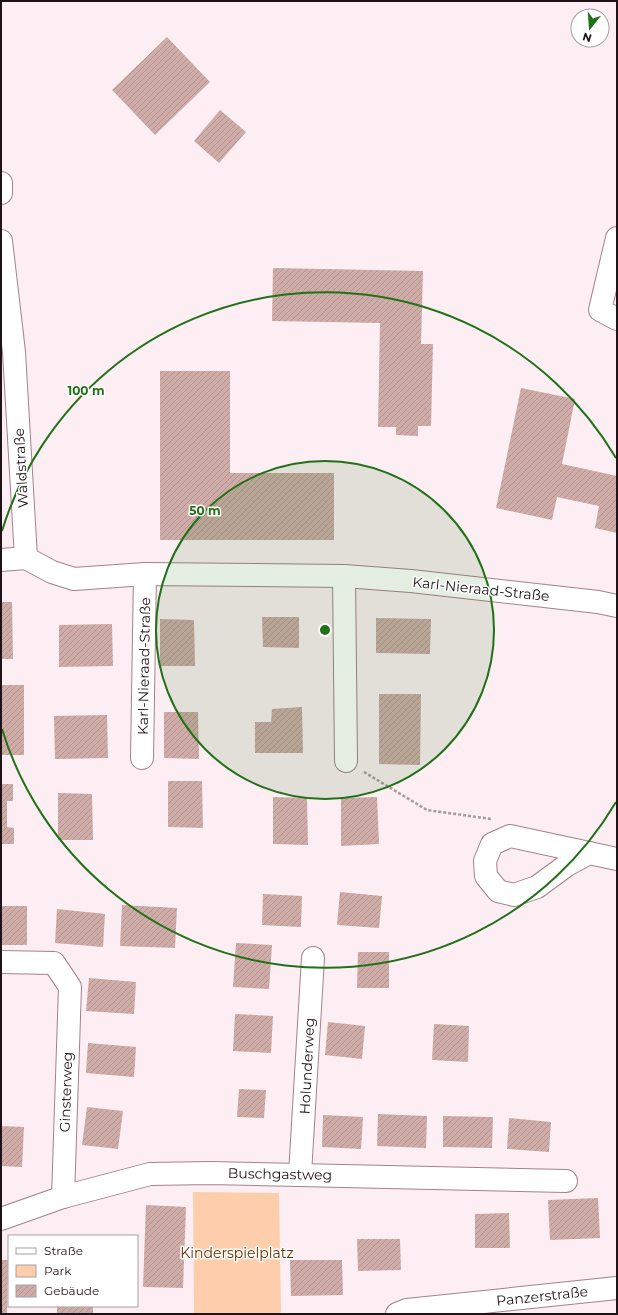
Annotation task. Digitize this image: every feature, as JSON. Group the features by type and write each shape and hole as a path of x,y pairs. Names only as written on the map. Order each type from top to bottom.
{"street":[{"path":"1,183 1,193"},
{"path":"617,238 600,310 617,319"},
{"name":"Waldstraße","path":"1,241 8,353 26,558"},
{"path":"1,560 26,558"},
{"name":"Karl-Nieraad-Straße","path":"26,558 52,572 74,579 145,574 344,576 427,582 598,602 617,606"},
{"name":"Karl-Nieraad-Straße","path":"142,758 145,574"},
{"path":"344,576 346,761"},
{"path":"589,854 567,866 537,887 514,895 498,891 486,876 485,861 492,844 510,836 617,860"},
{"name":"Holunderweg","path":"300,1174 313,958"},
{"name":"Ginsterweg","path":"1,962 54,963 70,987 63,1197"},
{"name":"Buschgastweg","path":"1,1219 63,1197 150,1174 210,1172 566,1181"},
{"name":"Panzerstraße","path":"396,1314 407,1310 617,1288"}],"path":[{"path":"346,761 427,810 507,822 510,836"}],"green space":[{"name":"Kinderspielplatz","path":"193,1192 279,1193 281,1314 194,1314"}],"building":[{"path":"167,37 210,82 155,135 112,90"},
{"path":"220,110 246,132 219,163 194,141"},
{"path":"273,268 423,271 421,344 433,344 431,426 418,426 418,436 396,435 396,427 378,427 380,323 272,321"},
{"path":"160,371 230,371 230,473 334,473 334,540 160,540"},
{"path":"521,388 575,399 562,464 617,476 617,533 595,528 599,506 557,497 552,520 496,508"},
{"path":"1,602 12,602 13,659 1,659"},
{"path":"262,617 299,617 299,648 263,647"},
{"path":"376,618 431,619 430,654 376,653"},
{"path":"160,619 194,620 195,666 160,666"},
{"path":"112,624 113,666 59,667 59,625"},
{"path":"1,685 24,685 24,755 1,755"},
{"path":"379,694 421,694 420,765 379,764"},
{"path":"302,707 303,753 255,753 255,722 271,722 272,709"},
{"path":"164,712 198,712 199,759 164,758"},
{"path":"107,715 108,758 55,759 54,716"},
{"path":"168,781 202,781 203,828 168,827"},
{"path":"1,784 13,784 13,801 7,801 7,827 14,828 14,844 1,844"},
{"path":"58,793 92,794 93,840 58,840"},
{"path":"273,797 307,798 308,845 273,844"},
{"path":"377,797 379,844 341,846 341,798"},
{"path":"340,892 382,896 379,928 337,925"},
{"path":"263,894 302,896 301,927 262,925"},
{"path":"122,905 177,908 175,948 120,946"},
{"path":"1,906 27,906 27,945 1,945"},
{"path":"57,909 105,914 103,947 55,943"},
{"path":"236,943 272,945 269,989 233,987"},
{"path":"358,952 389,952 389,988 357,988"},
{"path":"89,978 136,982 134,1014 86,1011"},
{"path":"235,1014 273,1016 271,1053 233,1051"},
{"path":"328,1022 365,1026 362,1059 325,1055"},
{"path":"434,1024 469,1026 468,1062 432,1060"},
{"path":"88,1043 136,1047 134,1077 86,1073"},
{"path":"239,1089 266,1090 264,1118 237,1117"},
{"path":"87,1107 123,1111 118,1149 82,1145"},
{"path":"378,1114 427,1116 426,1148 377,1146"},
{"path":"323,1115 363,1117 361,1149 322,1147"},
{"path":"443,1116 493,1117 492,1148 443,1147"},
{"path":"509,1118 551,1122 549,1152 507,1149"},
{"path":"1,1126 24,1127 22,1167 1,1166"},
{"path":"598,1198 600,1238 550,1240 548,1200"},
{"path":"146,1205 186,1207 183,1288 143,1287"},
{"path":"509,1213 510,1248 475,1248 475,1214"},
{"path":"357,1239 400,1239 401,1270 358,1271"},
{"path":"1,1260 8,1260 7,1314 1,1314"},
{"path":"290,1260 342,1260 343,1295 291,1296"},
{"path":"57,1307 93,1307 93,1314 57,1314"}]}
